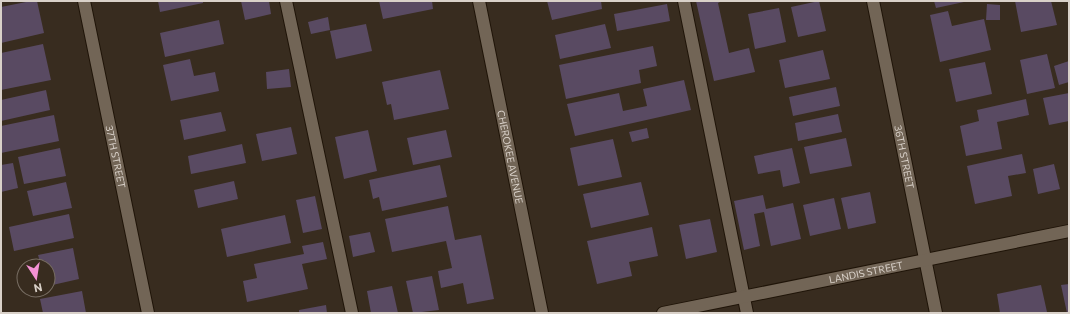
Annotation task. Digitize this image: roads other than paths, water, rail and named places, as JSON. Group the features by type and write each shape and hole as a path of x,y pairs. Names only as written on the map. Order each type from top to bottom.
{"street":[{"name":"37TH STREET","path":"84,1 148,313"},
{"path":"286,1 352,313"},
{"name":"CHEROKEE AVENUE","path":"479,1 542,313"},
{"path":"684,1 747,313"},
{"name":"36TH STREET","path":"873,1 936,313"},
{"name":"LANDIS STREET","path":"663,313 1069,231"}]}
